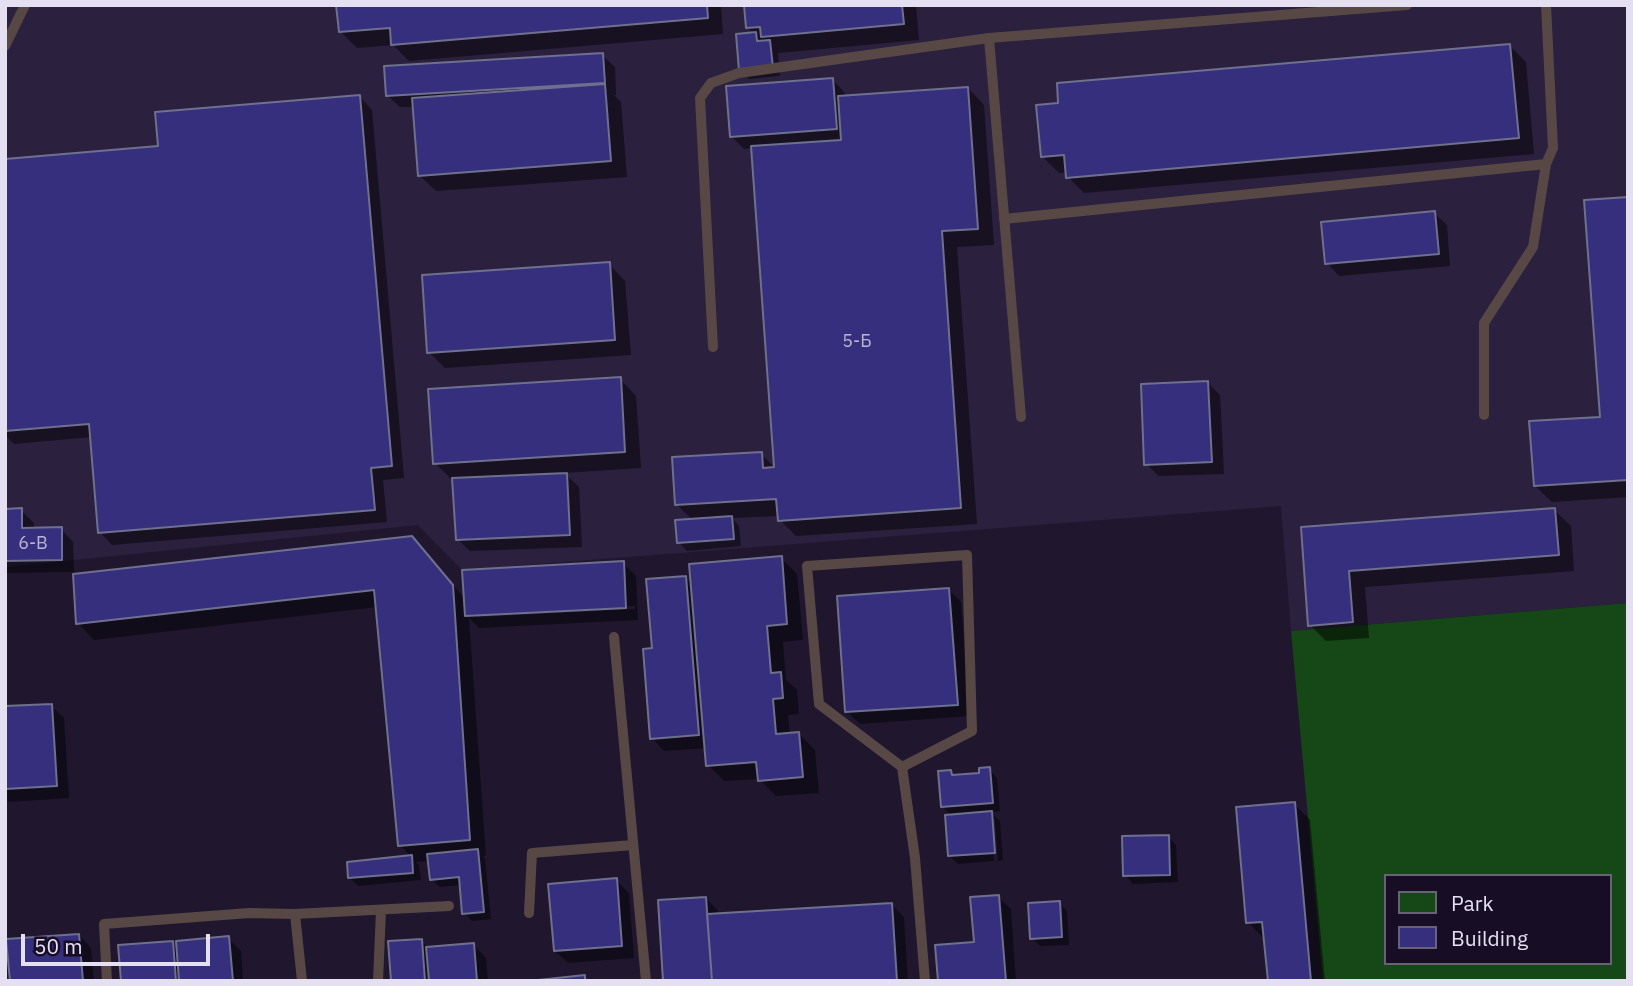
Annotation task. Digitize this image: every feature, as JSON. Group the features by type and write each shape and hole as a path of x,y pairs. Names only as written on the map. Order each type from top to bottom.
{"lane":[{"path":"5,46 25,5"},
{"path":"713,347 700,98 711,83 739,73 989,38 1407,5"},
{"path":"1484,415 1484,323 1533,247 1546,164 1553,148 1546,5"},
{"path":"989,38 1021,417"},
{"path":"1004,219 1546,164"},
{"path":"902,767 972,731 967,555 807,566 819,704 902,767 915,858 925,981"},
{"path":"614,637 646,981"},
{"path":"529,912 532,853 633,845"},
{"path":"107,981 104,924 249,913 295,914 449,906"},
{"path":"378,981 381,910"},
{"path":"295,914 302,981"}],"shaded area":[{"path":"5,5 1628,5 1628,603 1291,631 1281,506 462,570 418,525 5,567"}],"green space":[{"path":"1628,603 1628,981 1323,981 1291,631"}],"building":[{"path":"336,5 707,5 708,18 391,45 390,28 339,32"},
{"path":"744,5 902,5 904,24 761,37 760,27 746,28"},
{"path":"756,32 757,41 770,40 773,68 739,71 736,34"},
{"path":"1510,44 1519,138 1066,178 1064,155 1041,157 1036,105 1058,103 1057,83"},
{"path":"603,53 605,83 386,96 384,66"},
{"path":"833,78 837,129 730,137 726,86"},
{"path":"605,84 611,161 418,176 412,98"},
{"path":"968,87 978,229 942,231 961,508 778,521 776,499 675,505 672,457 762,452 763,468 774,467 751,146 841,140 838,96"},
{"path":"360,95 392,466 371,468 375,510 98,533 89,424 5,431 5,159 158,146 155,112"},
{"path":"1628,197 1628,480 1534,486 1529,421 1600,417 1584,200"},
{"path":"1435,211 1439,254 1325,264 1321,222"},
{"path":"610,262 615,340 427,353 422,275"},
{"path":"621,377 625,452 433,464 428,389"},
{"path":"1208,381 1212,462 1144,465 1141,384"},
{"path":"567,473 570,535 456,540 452,478"},
{"path":"22,508 22,528 62,527 62,560 5,561 5,509"},
{"path":"1555,508 1559,555 1349,571 1353,622 1308,626 1301,527"},
{"path":"732,516 734,539 677,543 675,520"},
{"path":"412,536 453,585 470,840 398,846 374,590 76,624 73,574"},
{"path":"782,556 787,624 767,626 771,673 781,672 783,698 773,699 776,734 799,732 803,777 758,781 756,762 706,766 689,564"},
{"path":"624,561 626,608 465,616 462,570"},
{"path":"686,576 699,735 650,739 643,649 652,648 646,579"},
{"path":"949,588 958,705 845,712 837,596"},
{"path":"52,704 57,786 5,789 5,706"},
{"path":"990,767 993,803 941,807 938,771 951,770 952,775 979,773 979,768"},
{"path":"1295,802 1311,981 1268,981 1262,922 1246,923 1236,807"},
{"path":"992,811 995,853 948,856 945,815"},
{"path":"1169,835 1170,875 1123,876 1122,836"},
{"path":"478,849 484,912 462,914 459,877 430,880 427,854"},
{"path":"412,855 413,873 348,878 347,862"},
{"path":"617,878 622,946 554,951 548,884"},
{"path":"999,895 1006,981 938,981 935,945 974,942 970,897"},
{"path":"706,897 712,981 663,981 658,900"},
{"path":"1060,901 1062,937 1030,939 1028,903"},
{"path":"892,903 897,981 712,981 707,914"},
{"path":"79,934 83,981 10,981 6,939"},
{"path":"229,936 233,981 179,981 176,941"},
{"path":"422,939 425,981 391,981 388,941"},
{"path":"173,941 176,981 121,981 118,945"},
{"path":"474,943 477,981 429,981 426,947"},
{"path":"585,975 585,981 538,980"}]}
